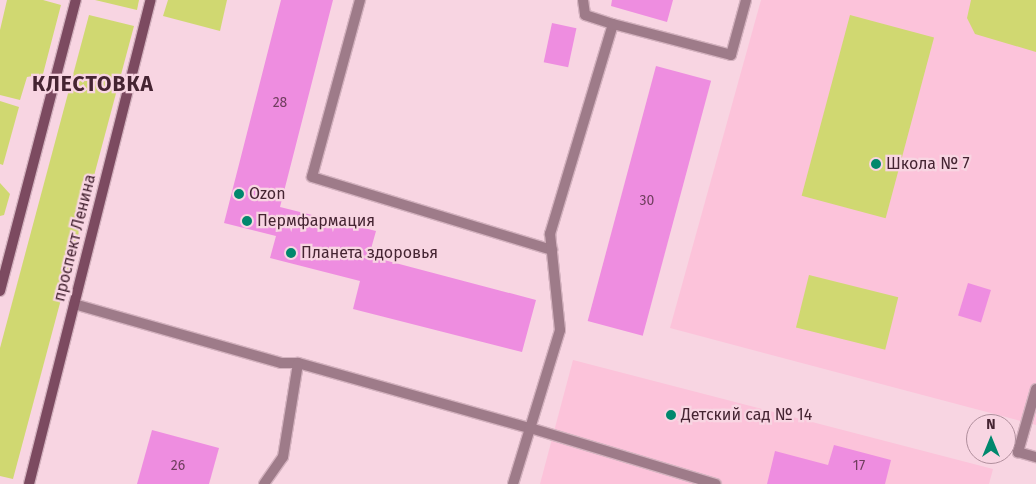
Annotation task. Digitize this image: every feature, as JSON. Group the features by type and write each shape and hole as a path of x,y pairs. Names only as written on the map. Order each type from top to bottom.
{"street":[{"path":"0,291 76,0"},
{"name":"проспект Ленина","path":"29,484 151,0"}],"lane":[{"path":"360,0 312,177 552,250"},
{"path":"583,0 585,15 731,56 746,0"},
{"path":"513,484 560,330 550,234 613,24"},
{"path":"74,304 281,363 298,363 530,428 716,484"},
{"path":"264,484 283,457 298,363"},
{"path":"1036,388 1018,452 1036,457"}],"shaded area":[{"name":"Школа № 7","path":"761,0 1036,0 1036,425 1016,420 1016,414 994,414 670,328"},
{"name":"Детский сад № 14","path":"573,360 966,462 966,464 993,469 989,484 540,484"}],"green space":[{"path":"7,0 43,0 61,5 43,74 27,77 20,100 0,95 0,30"},
{"path":"95,0 139,0 137,10"},
{"path":"168,0 227,0 220,31 163,16"},
{"path":"971,0 1036,0 1036,52 975,34 967,18"},
{"path":"89,15 134,26 13,479 0,476 0,348"},
{"path":"850,15 934,38 886,218 802,196"},
{"path":"0,101 19,107 3,165 0,164"},
{"path":"0,183 10,194 4,215 0,216"},
{"path":"809,275 898,297 885,350 796,327"}],"building":[{"path":"281,0 333,0 280,207 376,231 369,256 536,300 522,352 353,309 360,281 270,258 276,236 224,223"},
{"path":"612,0 673,0 667,22 611,6"},
{"path":"552,23 576,28 568,67 544,62"},
{"path":"656,66 711,81 643,336 588,321"},
{"path":"968,283 991,290 981,323 958,316"},
{"path":"152,430 219,448 209,484 137,484"},
{"path":"834,445 891,460 885,484 767,484 775,451 828,465"}],"place":[{"name":"Школа № 7","path":"876,164"},
{"name":"Ozon","path":"239,194"},
{"name":"Пермфармация","path":"247,221"},
{"name":"Планета здоровья","path":"291,253"},
{"name":"Детский сад № 14","path":"671,415"}],"district":[{"name":"КЛЕСТОВКА","path":"93,84"}]}
